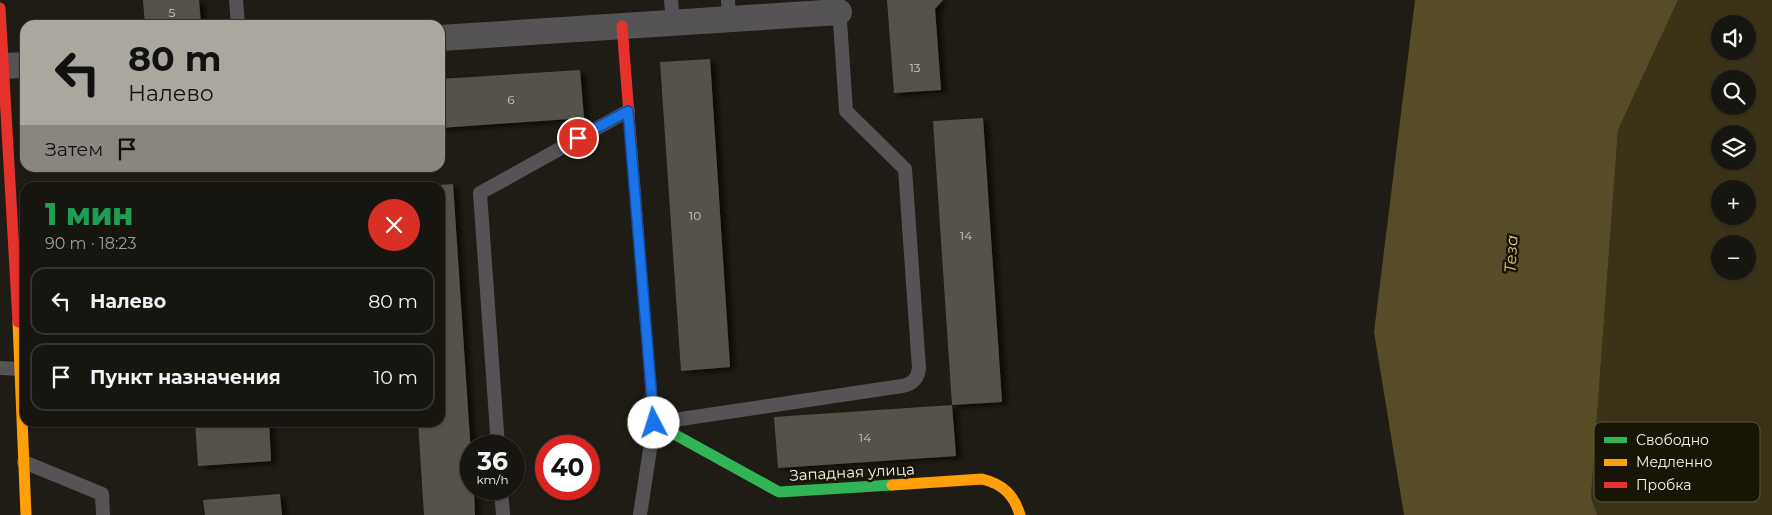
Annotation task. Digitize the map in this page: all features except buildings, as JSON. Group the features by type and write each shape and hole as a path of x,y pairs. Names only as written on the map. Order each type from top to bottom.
{"street":[{"path":"445,38 622,26 672,11 839,6"},
{"path":"0,8 14,66 4,146 20,355"},
{"path":"622,26 654,423"},
{"name":"Западная улица","path":"654,423 779,492 982,479 993,481 1003,486 1017,504 1020,515"},
{"path":"23,427 26,515"}],"lane":[{"path":"236,0 238,20"},
{"path":"640,515 654,423 908,385 916,378 919,368 905,169 846,111 839,6"},
{"path":"497,435 480,193 628,111"},
{"path":"0,368 20,368"},
{"path":"24,462 102,494 103,515"},
{"path":"501,500 502,515"}],"shaded area":[{"path":"1678,0 1772,0 1772,515 1597,515 1591,497 1594,456 1594,502 1760,502 1760,422 1597,422 1618,130"}],"water":[{"name":"Теза","path":"1415,0 1678,0 1618,130 1597,422 1594,422 1591,497 1597,515 1404,515 1374,332"}],"traffic: fast":[{"path":"651,391 654,423 779,492 892,485"}],"traffic: slow":[{"path":"18,322 20,370"},
{"path":"22,427 26,515"},
{"path":"892,485 982,479 996,484 1007,491 1018,508 1020,515"}],"traffic: jam":[{"path":"0,8 18,322"},
{"path":"622,26 651,391"}],"route":[{"path":"578,138 628,111 654,423"}]}
